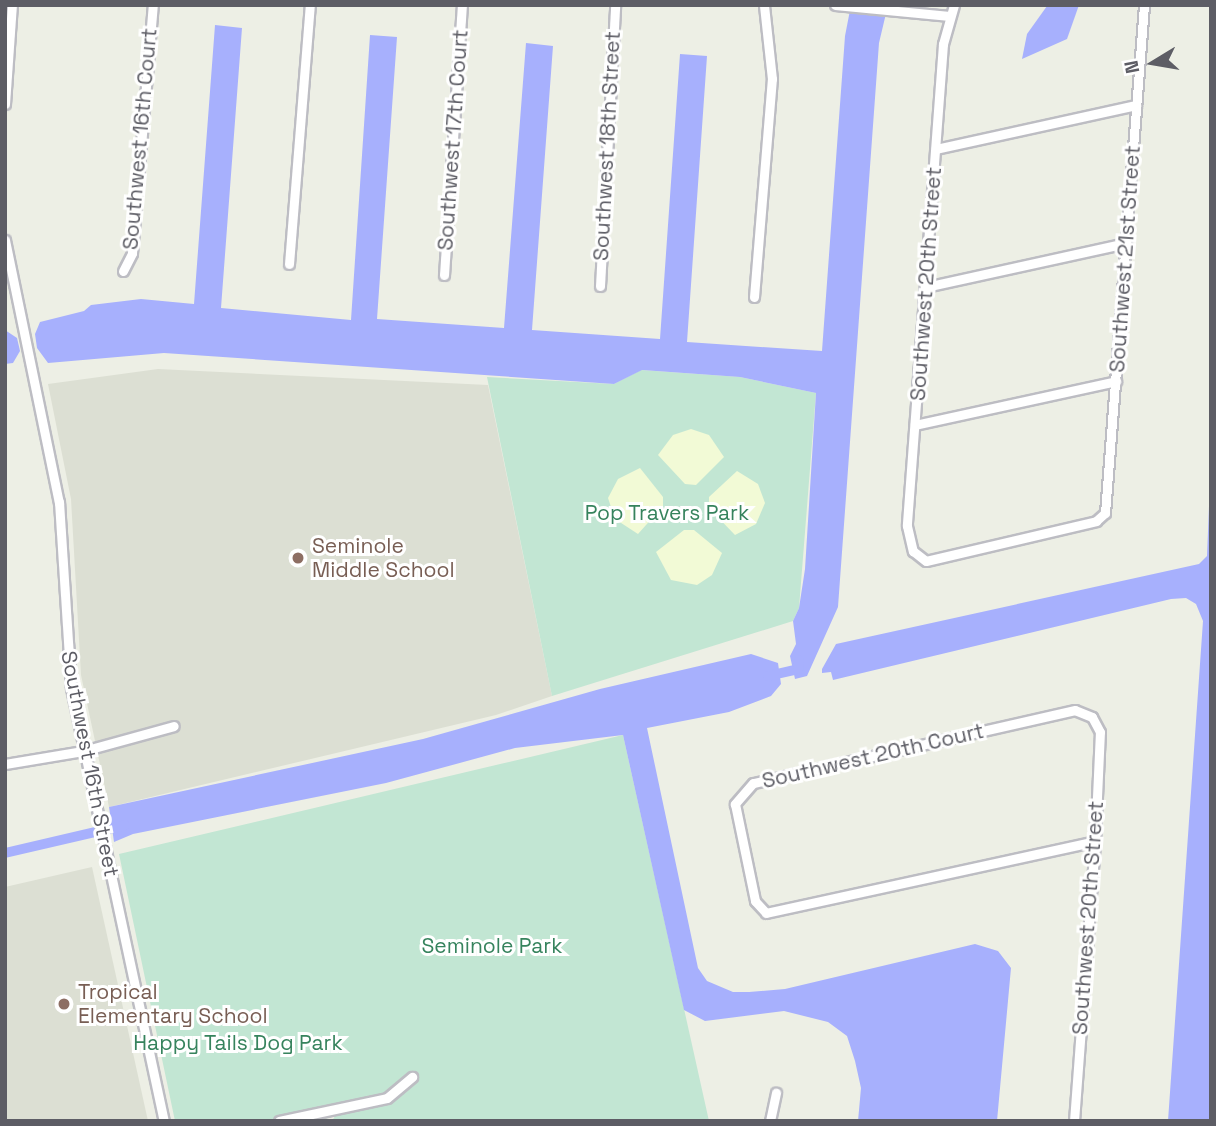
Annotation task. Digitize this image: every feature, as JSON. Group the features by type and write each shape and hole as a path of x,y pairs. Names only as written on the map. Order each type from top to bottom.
{"street":[{"path":"5,104 12,5"},
{"name":"Southwest 16th Court","path":"123,271 132,253 153,5"},
{"path":"289,264 305,26 310,5"},
{"name":"Southwest 17th Court","path":"444,275 462,5"},
{"name":"Southwest 18th Street","path":"600,286 615,5"},
{"path":"754,297 772,79 764,5"},
{"name":"Southwest 20th Street","path":"913,551 907,526 936,149 949,16 954,5"},
{"name":"Southwest 21st Street","path":"913,551 926,561 1096,521 1105,513 1144,5"},
{"path":"839,6 949,16"},
{"path":"936,149 1136,106"},
{"name":"Southwest 16th Street","path":"5,240 59,502 64,632 83,751 164,1121"},
{"path":"926,287 1126,243"},
{"path":"915,425 1116,381"},
{"name":"Southwest 20th Court","path":"1092,717 1075,710 753,783 735,804 755,901 766,913 1095,841"},
{"name":"Southwest 20th Street","path":"1074,1121 1095,841 1100,732 1092,717"},
{"path":"5,764 83,751 174,726"},
{"path":"279,1121 387,1098 412,1077"},
{"path":"770,1121 776,1093"}],"shaded area":[{"name":"Seminole Middle School","path":"158,369 488,385 552,696 496,715 109,807 81,675 71,499 48,384"},
{"name":"Tropical Elementary School","path":"92,867 148,1121 5,1121 5,887"}],"green space":[{"name":"Pop Travers Park","path":"641,370 740,377 816,393 799,608 793,621 552,696 487,377 614,384"},
{"name":"Seminole Park","path":"623,735 709,1121 332,1121 335,1116 318,1121 175,1121 119,854"}],"sand":[{"path":"691,429 709,435 724,457 696,485 685,484 658,455 673,435"},
{"path":"640,468 663,497 663,506 638,534 615,519 608,498 618,479"},
{"path":"737,471 758,484 765,503 756,524 735,535 709,508 709,497"},
{"path":"684,530 694,530 722,553 712,575 697,585 671,580 656,552"}],"water":[{"path":"851,5 888,5 879,43 838,607 807,676 795,679 790,656 796,644 793,621 799,608 805,569 816,393 740,377 642,370 614,384 164,353 48,363 37,348 35,334 40,322 84,311 91,305 141,299 194,304 215,25 242,28 221,308 351,320 370,35 397,37 377,319 504,328 526,43 553,46 532,330 660,339 680,54 707,56 687,342 822,351 845,36"},
{"path":"1079,5 1067,39 1022,59 1027,34 1047,6"},
{"path":"5,330 17,338 20,351 13,363 5,364"},
{"path":"1211,457 1211,1121 1168,1121 1203,621 1196,604 1186,598 1171,599 833,680 831,672 822,673 822,669 836,644 1199,564 1207,556"},
{"path":"751,654 778,663 781,684 771,696 729,712 647,728 698,968 707,981 733,992 749,992 785,989 975,944 998,951 1011,968 997,1121 858,1121 861,1088 855,1061 847,1036 828,1022 784,1011 705,1021 684,1010 623,735 515,748 386,783 133,834 114,842 109,807 423,739 600,689"}],"waterway":[{"path":"768,676 798,669 799,660"},
{"path":"5,853 125,825"}],"place":[{"name":"Seminole Middle School","path":"298,558"},
{"name":"Tropical Elementary School","path":"64,1004"}],"park label":[{"name":"Happy Tails Dog Park","path":"238,1043"}]}
